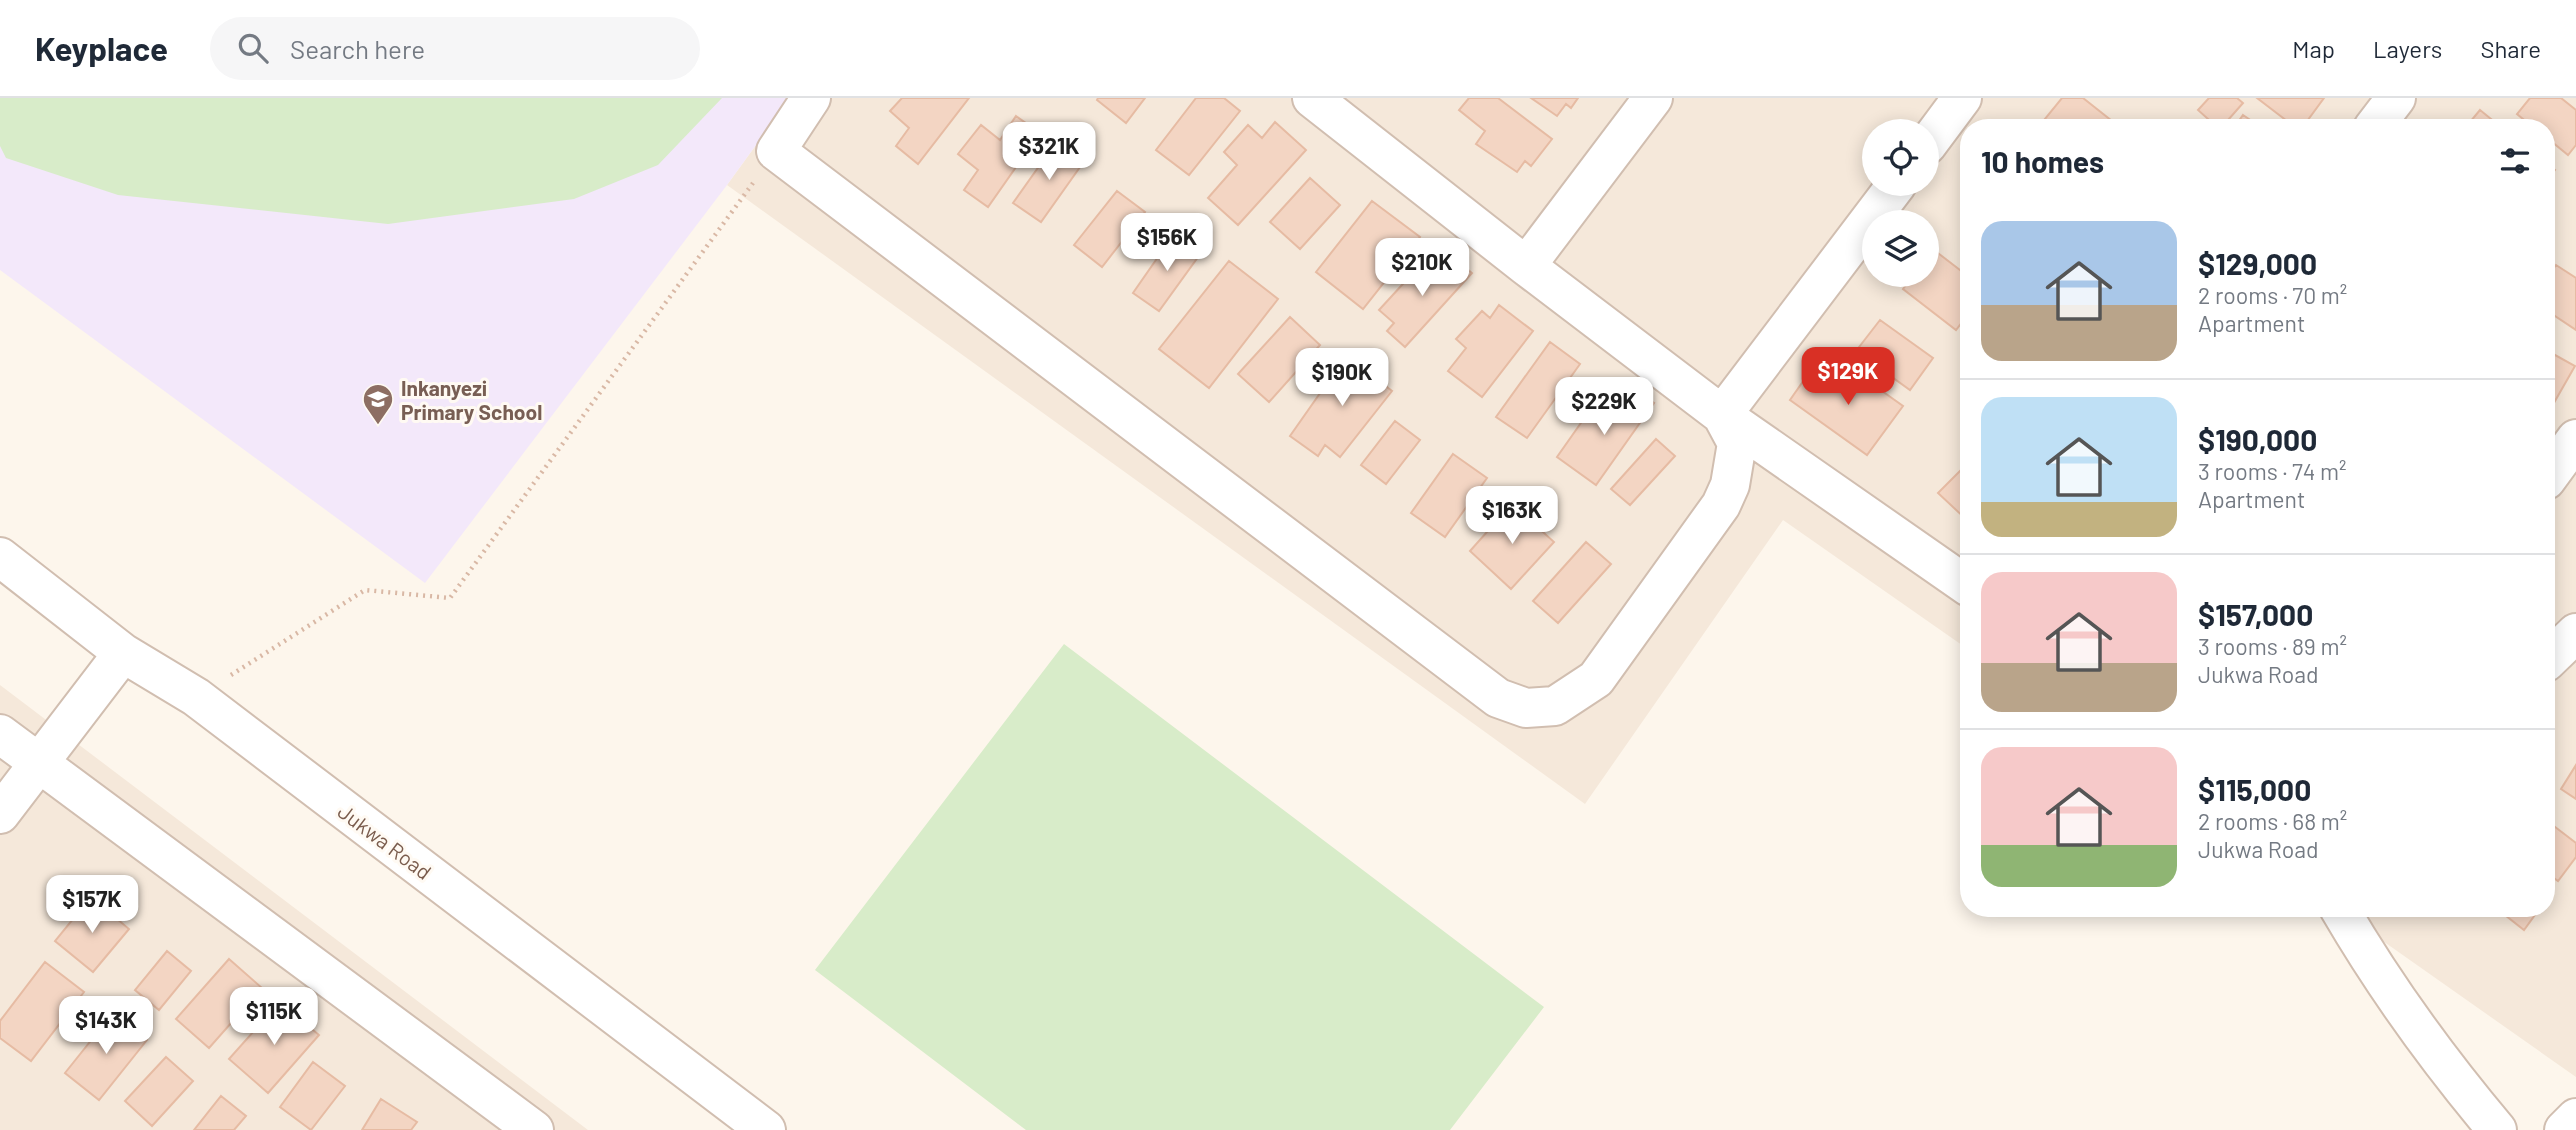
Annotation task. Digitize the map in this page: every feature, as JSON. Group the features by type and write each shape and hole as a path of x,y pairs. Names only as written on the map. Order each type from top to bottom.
{"street":[{"path":"811,98 776,151 1498,698 1526,708 1555,706 1596,679 1721,505 1730,485 1737,443 1722,415"},
{"path":"1312,98 1722,415 1960,581"},
{"path":"1526,266 1653,98"},
{"path":"1939,129 1962,98"},
{"path":"2380,119 2396,98"},
{"path":"1722,415 1888,196"},
{"path":"2555,468 2576,439"},
{"name":"Jukwa Road","path":"0,557 124,653 196,697 766,1130"},
{"path":"2555,653 2576,633"},
{"path":"0,814 124,653"},
{"path":"0,734 534,1130"},
{"path":"2344,917 2368,958 2445,1068 2497,1130"},
{"path":"2564,1130 2576,1118"}],"path":[{"path":"196,697 365,590 450,598 776,151"}],"shaded area":[{"name":"Inkanyezi Primary School","path":"0,98 790,98 425,583 0,270"},
{"path":"790,98 2576,98 2576,1077 2349,917 2555,917 2555,119 1960,119 1960,644 1783,520 1585,804 727,185"},
{"path":"0,685 588,1130 0,1130"}],"green space":[{"path":"0,98 722,98 658,165 574,199 388,224 118,195 6,158 0,146"},
{"path":"1064,644 1544,1007 1450,1130 1026,1130 815,970"}],"building":[{"path":"902,98 969,98 918,164 896,146 909,128 890,111"},
{"path":"1145,98 1126,123 1097,100"},
{"path":"1196,98 1224,98 1240,111 1189,175 1156,150"},
{"path":"1469,98 1498,98 1552,139 1531,166 1525,161 1517,172 1476,144 1485,131 1459,110"},
{"path":"1531,98 1578,98 1571,108 1566,104 1557,116"},
{"path":"2062,98 2083,98 2109,119 2045,119"},
{"path":"2209,98 2237,98 2243,103 2229,119 2208,119 2198,110"},
{"path":"2257,98 2324,98 2309,119 2284,119"},
{"path":"2530,98 2561,98 2576,110 2576,145 2568,155 2555,144 2555,119 2523,119 2517,114"},
{"path":"2480,110 2491,119 2472,119"},
{"path":"1016,116 1040,133 988,207 964,190 978,170 958,154 981,125 1000,140"},
{"path":"1275,122 1306,150 1238,225 1208,198 1237,165 1224,152 1248,125 1262,138"},
{"path":"1057,141 1085,160 1041,222 1013,203"},
{"path":"1310,178 1340,205 1300,249 1270,222"},
{"path":"1117,191 1145,212 1102,267 1074,245"},
{"path":"1372,201 1420,237 1363,309 1316,272"},
{"path":"1174,234 1201,253 1159,311 1133,293"},
{"path":"1939,254 1960,270 1960,325 1956,330 1903,289 1939,287"},
{"path":"1453,257 1472,273 1405,347 1387,331 1394,323 1379,310 1425,260 1440,273"},
{"path":"1229,261 1278,299 1209,388 1159,349"},
{"path":"2555,266 2576,278 2576,330 2555,316"},
{"path":"1499,305 1533,331 1482,397 1448,371 1466,348 1456,339 1482,311 1490,318"},
{"path":"1290,317 1320,345 1269,402 1238,374"},
{"path":"1880,320 1933,358 1910,390 1856,351"},
{"path":"1550,342 1580,364 1527,438 1496,417"},
{"path":"1349,352 1377,372 1374,377 1392,391 1340,457 1325,445 1318,456 1290,436"},
{"path":"2555,355 2575,366 2555,401"},
{"path":"1844,364 1903,406 1867,455 1790,400 1811,370 1831,384"},
{"path":"1633,388 1654,403 1596,485 1557,457 1595,403 1613,417"},
{"path":"1395,421 1420,440 1386,484 1361,465"},
{"path":"1656,439 1675,456 1630,505 1611,489"},
{"path":"1453,454 1487,478 1445,537 1411,513"},
{"path":"1960,471 1960,514 1938,493"},
{"path":"1512,504 1554,542 1511,589 1470,551"},
{"path":"1586,542 1611,564 1558,623 1533,601"},
{"path":"2576,765 2576,799 2561,789"},
{"path":"2555,827 2576,843 2576,857 2558,881 2555,879"},
{"path":"91,897 129,929 93,972 55,941"},
{"path":"2507,917 2533,917 2524,930"},
{"path":"167,951 191,971 159,1010 135,990"},
{"path":"229,959 262,988 209,1048 176,1019"},
{"path":"45,962 84,992 31,1061 0,1038 0,1021"},
{"path":"280,1002 319,1035 268,1093 229,1059"},
{"path":"113,1013 147,1040 99,1100 65,1073"},
{"path":"166,1057 193,1081 152,1126 125,1101"},
{"path":"313,1062 345,1086 311,1130 280,1107"},
{"path":"221,1096 246,1116 234,1130 194,1130"},
{"path":"381,1099 417,1122 411,1130 362,1130"}],"place":[{"name":"Inkanyezi Primary School","path":"378,426"}]}
